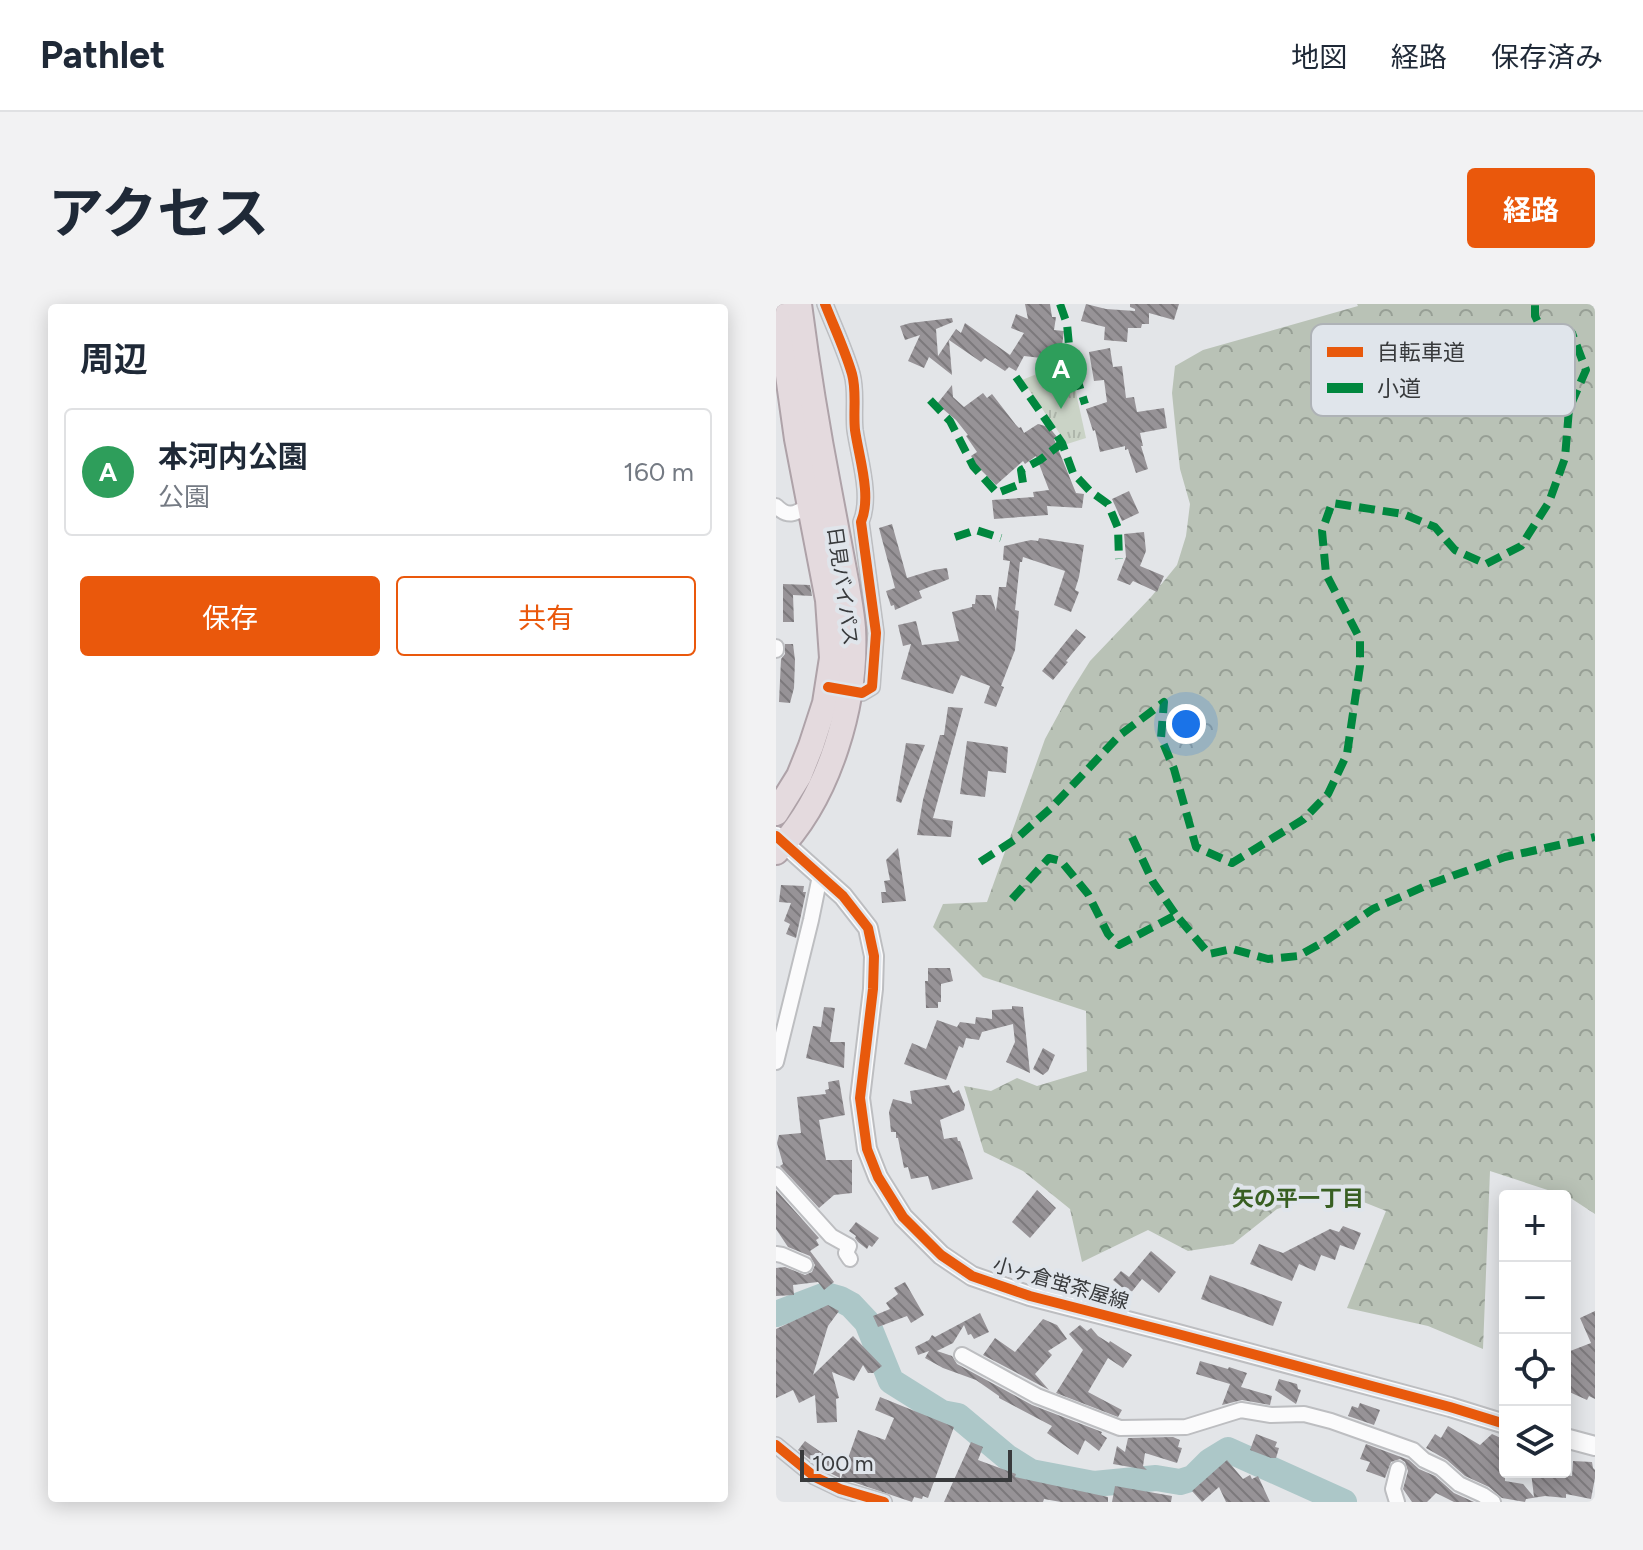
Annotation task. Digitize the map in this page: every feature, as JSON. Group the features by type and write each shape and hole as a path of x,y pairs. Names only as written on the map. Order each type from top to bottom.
{"highway":[{"name":"日見バイパス","path":"778,304 797,439 829,607 832,658 839,690 840,738 804,815 779,844"},
{"name":"日見バイパス","path":"776,813 799,776 818,726 839,690 853,675 853,625 809,382 799,304"},
{"path":"810,505 828,487"}],"street":[{"path":"825,304 854,386 855,428 865,512 861,522 876,633 872,687 862,693 839,690"},
{"path":"776,506 787,514 810,505"},
{"name":"小ヶ倉蛍茶屋線","path":"779,844 843,896 868,928 874,956 873,989 860,1098 867,1149 878,1177 903,1217 941,1255 972,1276 1001,1288 1499,1422"},
{"path":"776,1062 820,876"},
{"path":"776,1175 831,1236 849,1246 846,1253 850,1259"},
{"path":"776,1254 805,1265"},
{"path":"962,1355 1037,1396 1120,1428 1186,1427 1241,1410 1271,1415 1304,1414 1331,1421 1413,1450 1459,1484 1493,1502"},
{"path":"1571,1440 1595,1446"},
{"path":"776,1445 815,1477 854,1498 884,1502"},
{"path":"1398,1469 1395,1495 1404,1497 1406,1502"}],"lane":[{"path":"1037,1276 1071,1286"}],"green space":[{"path":"1357,304 1595,304 1595,1214 1571,1198 1571,1190 1548,1190 1490,1171 1483,1349 1428,1326 1347,1308 1386,1211 1336,1191 1277,1209 1233,1244 1188,1251 1148,1230 1082,1262 1070,1209 1023,1171 984,1152 964,1086 991,1091 1017,1078 1037,1086 1087,1071 1086,1011 983,977 933,927 943,904 987,902 1045,739 1070,693 1090,661 1177,565 1186,536 1190,504 1180,469 1176,433 1172,393 1175,366 1203,350"},
{"path":"1069,361 1086,438 1067,444 1022,380"}],"building":[{"path":"1025,304 1050,304 1052,317 1056,317 1054,330 1064,331 1061,353 1050,359 1024,356 1016,371 1009,367 1005,371 985,358 981,362 949,340 952,375 929,357 924,368 908,361 920,335 905,340 900,326 952,318 953,322 936,329 938,356 956,329 961,333 965,323 1010,355 1024,333 1011,328 1016,314 1028,319"},
{"path":"1086,304 1135,311 1130,304 1179,304 1174,320 1149,313 1149,324 1142,324 1141,328 1128,328 1127,342 1104,340 1105,327 1081,321"},
{"path":"1110,348 1113,367 1122,366 1126,398 1134,397 1137,412 1164,408 1167,428 1140,433 1148,469 1136,473 1125,446 1100,452 1086,409 1107,402 1104,380 1094,381 1089,352"},
{"path":"952,385 953,397 964,407 983,393 987,398 992,394 1024,433 1038,424 1049,427 1057,437 1054,439 1076,493 1084,494 1082,508 1047,506 1048,515 994,519 992,500 1034,497 1033,492 1049,490 1036,456 1025,464 1023,461 996,485 978,467 971,456 977,452 968,435 937,404"},
{"path":"1129,491 1139,513 1122,521 1112,499"},
{"path":"892,524 907,578 947,568 949,579 919,591 922,598 895,610 886,591 895,588 879,528"},
{"path":"1144,532 1146,551 1140,566 1164,576 1157,592 1133,581 1130,585 1117,580 1126,557 1124,534"},
{"path":"1039,538 1084,545 1075,590 1079,592 1071,612 1054,605 1065,571 1023,557 1015,610 1019,611 1015,650 996,707 984,703 990,686 961,675 953,694 901,679 911,644 903,646 898,625 916,621 922,645 959,641 952,612 972,607 976,595 991,595 996,611 999,587 1006,587 1010,561 1003,560 1004,546 1038,541"},
{"path":"783,584 810,585 812,596 793,595 794,622 783,622"},
{"path":"1076,629 1086,637 1053,680 1042,671"},
{"path":"785,644 793,644 795,660 790,703 779,702 781,659 785,654"},
{"path":"948,707 963,708 933,818 953,821 951,837 917,835 940,735 944,735"},
{"path":"967,741 1008,747 1006,773 988,771 985,797 960,794"},
{"path":"906,743 925,745 901,803 896,801"},
{"path":"898,848 906,901 882,903 881,892 886,892 884,881 890,880 886,860"},
{"path":"781,885 804,886 803,892 806,892 796,938 786,934 790,924 784,921 791,903 779,902"},
{"path":"928,968 950,968 953,981 941,984 938,1008 926,1008"},
{"path":"1012,1006 1023,1007 1030,1073 1006,1062 1015,1042 1013,1024 982,1032 979,1040 966,1038 963,1048 959,1046 946,1080 904,1064 912,1043 926,1049 937,1020 957,1027 960,1022 975,1024 976,1017 992,1019 992,1010 1012,1009"},
{"path":"824,1007 835,1008 830,1042 845,1042 844,1068 806,1058 813,1026 821,1027"},
{"path":"1043,1048 1055,1055 1043,1075 1033,1069"},
{"path":"839,1080 845,1115 819,1120 826,1160 852,1160 852,1193 834,1195 819,1208 780,1166 783,1164 777,1143 779,1135 801,1133 797,1097 826,1094 828,1082"},
{"path":"949,1085 953,1093 959,1090 965,1105 964,1110 940,1120 944,1139 957,1137 960,1141 973,1179 932,1190 928,1176 911,1179 908,1167 904,1168 896,1132 891,1132 889,1112 893,1099 912,1104 910,1091"},
{"path":"776,1190 819,1238 816,1240 819,1245 810,1251 834,1282 824,1290 818,1282 793,1285 794,1295 776,1296 776,1268 785,1267 805,1275 812,1272 815,1265 810,1256 788,1247 776,1229"},
{"path":"1037,1190 1056,1208 1030,1238 1012,1222"},
{"path":"856,1222 879,1238 872,1247 869,1245 867,1249 849,1231"},
{"path":"1343,1226 1361,1233 1354,1250 1340,1245 1335,1260 1321,1255 1315,1271 1299,1264 1292,1281 1250,1264 1259,1244 1283,1253 1330,1229 1339,1232"},
{"path":"1151,1251 1176,1272 1159,1293 1142,1279 1130,1294 1113,1280 1121,1271 1129,1277"},
{"path":"1210,1275 1282,1302 1273,1326 1201,1299"},
{"path":"905,1282 924,1315 911,1323 907,1316 878,1327 873,1316 890,1309 886,1303 898,1294 894,1288"},
{"path":"828,1305 839,1311 828,1326 813,1375 853,1336 882,1366 868,1373 863,1365 854,1381 832,1372 839,1398 836,1399 837,1422 817,1423 815,1395 799,1403 793,1390 776,1398 776,1329"},
{"path":"1595,1311 1595,1399 1589,1396 1587,1400 1571,1393 1571,1351 1591,1343 1580,1318"},
{"path":"980,1313 989,1332 974,1339 971,1334 968,1335 964,1325 953,1343 937,1351 952,1356 957,1364 1032,1405 1102,1432 1107,1438 1099,1451 1085,1440 1078,1455 1047,1433 1052,1426 999,1398 976,1380 925,1358 929,1351 918,1355 915,1347 932,1335 935,1337"},
{"path":"1043,1319 1057,1325 1067,1339 1048,1351 1052,1355 1035,1374 1049,1390 983,1355 995,1338 1015,1352"},
{"path":"1080,1325 1087,1331 1091,1328 1098,1336 1132,1355 1123,1368 1108,1358 1088,1392 1122,1410 1118,1417 1056,1393 1083,1350 1069,1334"},
{"path":"1200,1361 1247,1373 1241,1387 1272,1396 1270,1405 1242,1400 1222,1405 1230,1384 1196,1374"},
{"path":"1279,1379 1297,1384 1301,1390 1296,1404 1275,1390"},
{"path":"880,1397 954,1427 928,1498 914,1497 912,1502 841,1478 858,1430 885,1440 894,1418 875,1410"},
{"path":"1360,1403 1380,1410 1374,1425 1348,1416 1352,1406 1358,1408"},
{"path":"1448,1426 1480,1445 1492,1434 1499,1437 1499,1478 1523,1484 1534,1497 1532,1478 1571,1478 1573,1461 1592,1462 1595,1478 1591,1499 1566,1494 1566,1498 1545,1496 1526,1499 1525,1502 1502,1498 1426,1448 1435,1434 1441,1438"},
{"path":"1256,1434 1277,1442 1276,1458 1250,1450"},
{"path":"1173,1437 1180,1440 1178,1447 1182,1448 1177,1463 1145,1453 1143,1466 1147,1470 1113,1464 1117,1446 1125,1452 1128,1438"},
{"path":"805,1441 825,1455 839,1460 840,1478 822,1469 798,1450"},
{"path":"971,1442 983,1447 978,1460 1016,1474 1015,1477 1108,1497 1108,1502 1044,1499 1043,1502 944,1502"},
{"path":"1366,1444 1409,1460 1419,1469 1435,1476 1454,1493 1474,1502 1454,1502 1436,1493 1427,1502 1412,1502 1403,1489 1408,1471 1405,1462 1400,1459 1391,1462 1385,1478 1366,1471 1370,1462 1360,1459"},
{"path":"1227,1460 1243,1479 1250,1475 1252,1479 1258,1476 1270,1502 1226,1502 1219,1487 1202,1502 1192,1491"},
{"path":"1115,1486 1172,1496 1171,1502 1112,1502"}],"waterway":[{"path":"776,1314 826,1295 851,1305 867,1322 891,1381 942,1413 958,1416 1007,1457 1031,1472 1094,1484 1156,1478 1180,1482 1193,1478 1210,1461 1228,1450 1344,1502"}],"marked path":[{"path":"1060,304 1067,324 1070,356 1085,404"},
{"path":"1535,304 1539,324"},
{"path":"1575,341 1586,370 1575,395"},
{"path":"1016,377 1062,443 1073,473 1108,504 1118,528 1119,559"},
{"path":"930,400 950,421 973,466 997,493 1023,483 1021,470 1062,443"},
{"path":"980,862 1016,839 1052,807 1120,735 1164,702 1161,738 1174,769 1196,847 1232,863 1304,819 1328,794 1347,754 1360,666 1360,639 1326,574 1322,531 1332,503 1403,514 1435,527 1455,550 1486,564 1521,546 1549,502 1565,458 1568,416"},
{"path":"955,537 976,530 1001,538"},
{"path":"1132,837 1153,882 1176,915"},
{"path":"1012,899 1049,858 1061,861 1088,894 1108,934 1119,945 1176,915 1209,954 1232,949 1268,959 1298,956 1373,909 1430,884 1505,857 1595,837"}],"cycle path":[{"path":"825,304 853,381 855,430 865,489 861,522 876,633 872,687 862,693 828,687"},
{"path":"776,836 843,896 868,928 874,956 873,989 860,1098 867,1149 878,1177 903,1217 941,1255 972,1276 1030,1296 1499,1422"},
{"path":"776,1445 815,1477 840,1489 884,1502"}],"place":[{"name":"本河内公園","path":"1061,409"}],"district":[{"name":"矢の平一丁目","path":"1298,1198"}]}
